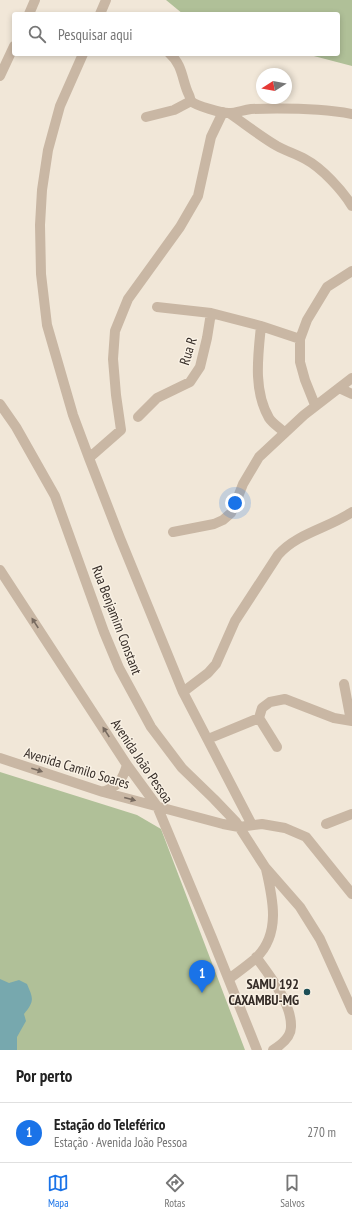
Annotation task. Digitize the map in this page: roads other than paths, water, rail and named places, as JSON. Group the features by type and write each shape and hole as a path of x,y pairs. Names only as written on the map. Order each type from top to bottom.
{"street":[{"path":"30,12 35,0"},
{"path":"101,12 106,0"},
{"path":"0,76 12,50"},
{"path":"82,56 60,106 48,150 42,190 40,232 41,274 46,325 73,415 89,458 183,692 252,825"},
{"path":"172,56 181,68 187,92 191,101 226,113 273,144 306,159 322,171 352,206"},
{"path":"146,117 174,110 191,101"},
{"path":"89,458 121,430 113,359 115,332 128,299 180,227 198,196 211,137 226,113 272,108 352,114"},
{"path":"315,405 305,380 300,362 300,339 308,320 328,287 352,271"},
{"path":"157,306 211,313 261,326 300,339"},
{"name":"Rua R","path":"138,417 157,398 190,382 200,368 211,313"},
{"path":"261,326 257,370 262,401 270,419 285,433"},
{"path":"173,532 214,524 223,520 231,513 243,484 259,457 315,405 352,378"},
{"path":"339,388 352,394"},
{"name":"Rua Benjamim Constant","path":"0,404 16,427 55,496 104,632 133,696 156,734 182,768 214,799 238,827 265,867"},
{"path":"183,692 208,673 216,664 228,635 244,606 278,555 295,541 352,512"},
{"name":"Avenida João Pessoa","path":"0,570 127,765 157,806 257,1050"},
{"path":"277,747 260,718 262,708 270,702 285,699 334,718 352,721 344,684"},
{"path":"208,740 260,718"},
{"name":"Avenida Camilo Soares","path":"0,758 103,792 238,827"},
{"path":"103,792 113,788 120,782 124,776 127,765"},
{"path":"326,824 352,814"},
{"path":"238,827 262,824 285,828 306,837 352,894"},
{"path":"229,979 256,957 269,941 273,920 273,898 265,867"},
{"path":"265,867 300,907 309,920 320,939 352,1010"},
{"path":"256,957 278,988 290,1014 292,1028 288,1037 278,1047 272,1050"}],"water":[{"path":"0,979 9,983 19,980 27,984 32,996 30,1006 24,1014 26,1021 17,1037 17,1050 0,1050"}],"place":[{"name":"SAMU 192 CAXAMBU-MG","path":"307,992"},
{"name":"Estação do Teleférico","path":"202,993"}]}
